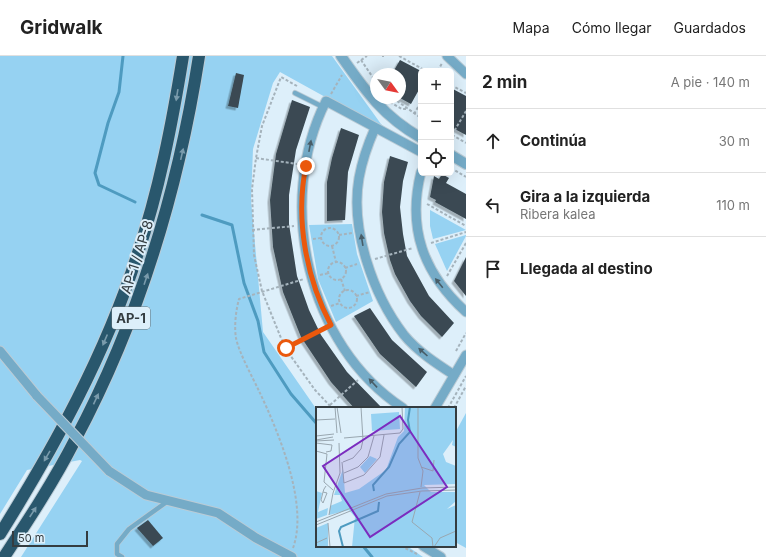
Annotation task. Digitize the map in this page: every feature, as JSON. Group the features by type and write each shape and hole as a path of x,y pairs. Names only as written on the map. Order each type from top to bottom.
{"highway":[{"name":"AP-1 / AP-8","path":"0,534 60,434 95,364 124,293 142,242 159,182 175,106 182,56"},
{"name":"AP-1 / AP-8","path":"4,557 35,509 75,441 125,334 152,261 174,186 191,109 199,56"}],"street":[{"path":"342,56 353,64 384,112 401,126 418,136"},
{"path":"447,56 466,74"},
{"path":"402,407 376,387 339,342 322,308 312,277 305,246 303,204 306,166 312,136 325,104 418,150"},
{"path":"375,128 368,145 359,186 357,210 367,261 375,285 386,310 405,336 432,360 454,375"},
{"path":"454,157 466,164"},
{"path":"420,176 416,193 415,213 420,245 434,277 452,300 466,312"},
{"path":"0,351 37,396 109,472 146,495 218,513 256,538 291,556"},
{"path":"436,407 466,355"},
{"path":"420,550 441,557"}],"lane":[{"path":"295,93 325,104"},
{"path":"122,557 117,554 117,544 129,529 170,500"}],"path":[{"path":"325,104 353,64 367,56"},
{"path":"399,56 421,68"},
{"path":"361,60 370,73"},
{"path":"281,77 262,126 252,189 252,230 254,256 262,291 286,348 306,379 331,407 365,374"},
{"path":"454,87 466,93"},
{"path":"394,104 402,109 407,109"},
{"path":"401,104 418,116"},
{"path":"414,114 420,104"},
{"path":"454,131 466,110"},
{"path":"454,136 466,143"},
{"path":"256,158 306,166"},
{"path":"454,170 466,177"},
{"path":"427,204 466,226"},
{"path":"252,230 303,225"},
{"path":"331,228 335,230 339,236 338,242 332,246 324,243 322,234 327,229 331,228"},
{"path":"345,268 466,232"},
{"path":"339,236 345,234"},
{"path":"447,276 466,242"},
{"path":"332,246 336,262"},
{"path":"336,262 343,265 345,268 345,274 341,279"},
{"path":"336,262 330,266 329,273 334,279 341,279"},
{"path":"291,556 297,532 296,505 292,482 275,426 236,338 237,307 239,299 258,292 312,277"},
{"path":"341,279 345,290"},
{"path":"345,290 352,291 356,296 353,306 344,307 339,299 341,292 345,290"},
{"path":"356,296 362,294"},
{"path":"286,348 331,325"},
{"path":"449,407 466,376"},
{"path":"455,407 466,386"},
{"path":"406,547 420,550"}],"shaded area":[{"path":"0,56 332,56 381,124 394,135 280,72 273,83 253,149 251,200 263,332 316,409 316,547 408,547 423,557 21,557 82,461 80,460 27,470 0,514"},
{"path":"430,210 466,230 433,239 430,226"},
{"path":"352,224 357,254 373,301 336,322 318,279 309,225"},
{"path":"466,236 447,271 435,244"},
{"path":"466,413 466,548 456,543 456,431"}],"building":[{"path":"400,60 418,69 418,91 411,104 406,101 406,68 395,68"},
{"path":"236,73 244,75 238,108 228,106"},
{"path":"454,90 466,96 466,135 454,129"},
{"path":"292,100 310,107 296,150 289,195 289,224 297,276 309,310 321,335 347,372 381,407 353,407 331,382 301,337 283,292 273,247 270,200 276,154"},
{"path":"341,128 359,135 348,172 345,220 327,221 327,182"},
{"path":"390,156 408,162 403,181 400,207 407,256 429,296 454,323 442,337 421,316 410,301 395,274 390,260 384,233 382,212 384,182"},
{"path":"434,176 439,179 441,176 446,176 449,178 446,183 466,194 466,219 435,202 436,200 430,197"},
{"path":"466,257 466,296 454,281"},
{"path":"370,308 392,340 427,372 416,387 380,354 354,316"},
{"path":"148,520 163,538 153,546 137,528"}],"waterway":[{"path":"123,56 119,92 108,123 95,173 99,185 135,202"},
{"path":"202,215 232,225 244,283 258,321 264,352 291,394 316,423"},
{"path":"364,547 372,557"}],"route":[{"path":"286,348 331,325 322,308 312,277 305,246 303,212 304,174 306,166"}]}
